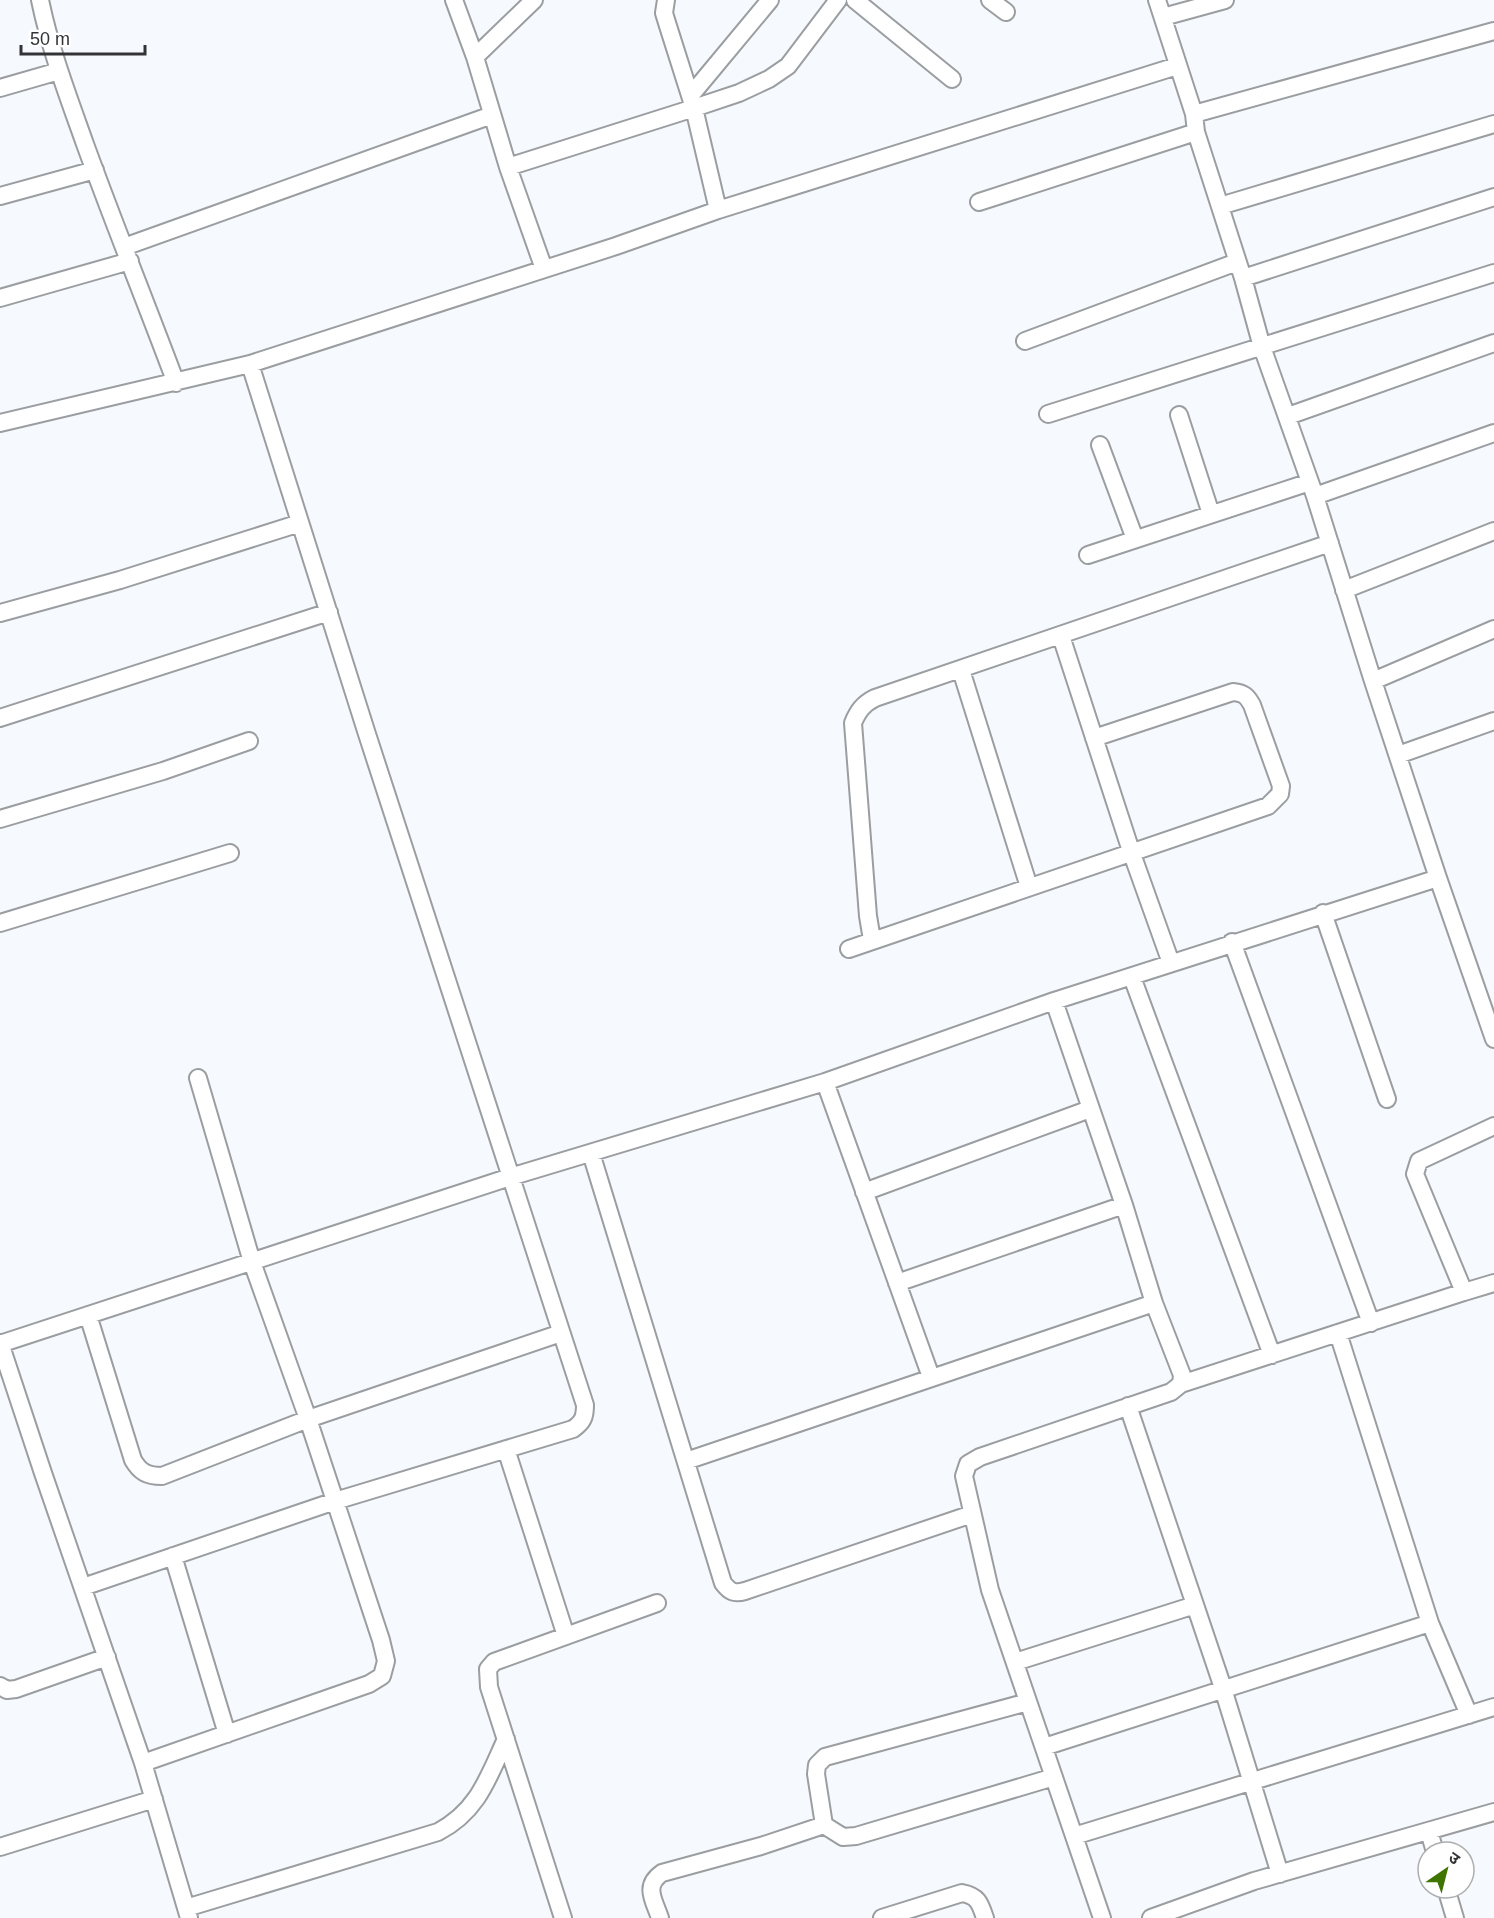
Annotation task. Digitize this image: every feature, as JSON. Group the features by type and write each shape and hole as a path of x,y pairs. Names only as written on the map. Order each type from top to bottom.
{"street":[{"path":"40,0 46,31 59,71 177,382"},
{"path":"454,0 475,57 508,167 544,269"},
{"path":"475,57 534,0"},
{"path":"666,0 664,13 693,102 718,210"},
{"path":"693,102 770,0"},
{"path":"508,167 693,102 739,93 769,79 788,66 838,0"},
{"path":"855,0 952,79"},
{"path":"990,0 1006,12"},
{"path":"1157,0 1194,114 1197,132 1262,347 1288,416 1438,878 1494,1039"},
{"path":"1163,18 1225,0"},
{"path":"1194,114 1494,31"},
{"path":"0,423 250,364 718,210 1178,66"},
{"path":"0,88 59,71"},
{"path":"0,298 127,254 492,115"},
{"path":"1220,206 1494,124"},
{"path":"979,202 1197,132"},
{"path":"0,196 95,170"},
{"path":"1025,341 1240,270 1494,197"},
{"path":"1048,414 1494,273"},
{"path":"1288,416 1494,343"},
{"path":"83,1587 335,1501 573,1429 585,1417 585,1405 250,364"},
{"path":"1179,415 1211,514"},
{"path":"1088,555 1211,514 1312,489 1494,433"},
{"path":"1100,445 1135,539"},
{"path":"0,613 120,579 300,522"},
{"path":"1344,590 1494,531"},
{"path":"872,940 868,916 853,723 865,703 1330,543"},
{"path":"0,718 329,612"},
{"path":"1373,681 1494,629"},
{"path":"1061,636 1131,851 1171,963"},
{"path":"962,669 1029,887"},
{"path":"849,949 1268,806 1280,795 1281,786 1252,705 1248,697 1242,693 1233,692 1094,738"},
{"path":"1398,755 1494,721"},
{"path":"0,819 162,771 249,741"},
{"path":"0,923 230,853"},
{"path":"506,1739 488,1778 471,1807 454,1823 438,1832 188,1913 143,1763 0,1343 510,1177 825,1082 1054,1001 1232,942 1438,878"},
{"path":"1323,913 1387,1099"},
{"path":"1232,942 1371,1323"},
{"path":"1132,977 1272,1355"},
{"path":"1054,1001 1124,1205 1154,1303 1182,1375 1181,1384"},
{"path":"143,1763 369,1684 382,1676 386,1661 308,1419 252,1262 198,1078"},
{"path":"825,1082 931,1377"},
{"path":"864,1192 1090,1109"},
{"path":"1464,1292 1415,1174 1415,1167 1424,1158 1494,1126"},
{"path":"591,1153 723,1583 730,1592 737,1594 972,1514"},
{"path":"897,1283 1124,1205"},
{"path":"1102,1918 990,1590 964,1476 968,1464 980,1457 1171,1392 1181,1384 1494,1283"},
{"path":"686,1461 1154,1303"},
{"path":"88,1315 133,1460 139,1470 150,1476 162,1476 308,1419 561,1333"},
{"path":"1338,1333 1430,1623 1469,1715"},
{"path":"1128,1406 1224,1691 1280,1874"},
{"path":"506,1449 566,1636"},
{"path":"173,1556 227,1734"},
{"path":"562,1918 489,1687 488,1669 494,1662 657,1603"},
{"path":"1015,1662 1195,1605"},
{"path":"1044,1747 1430,1623"},
{"path":"0,1686 7,1690 16,1689 107,1657"},
{"path":"1028,1702 825,1757 817,1765 816,1774 824,1825 843,1837 856,1836 1054,1777"},
{"path":"1074,1836 1494,1707"},
{"path":"0,1847 154,1799"},
{"path":"1151,1918 1280,1874 1494,1812"},
{"path":"660,1918 651,1886 654,1879 662,1873 824,1825"},
{"path":"1429,1831 1432,1840"},
{"path":"882,1918 962,1893 979,1900 985,1918"},
{"path":"1450,1900 1455,1918"}]}
